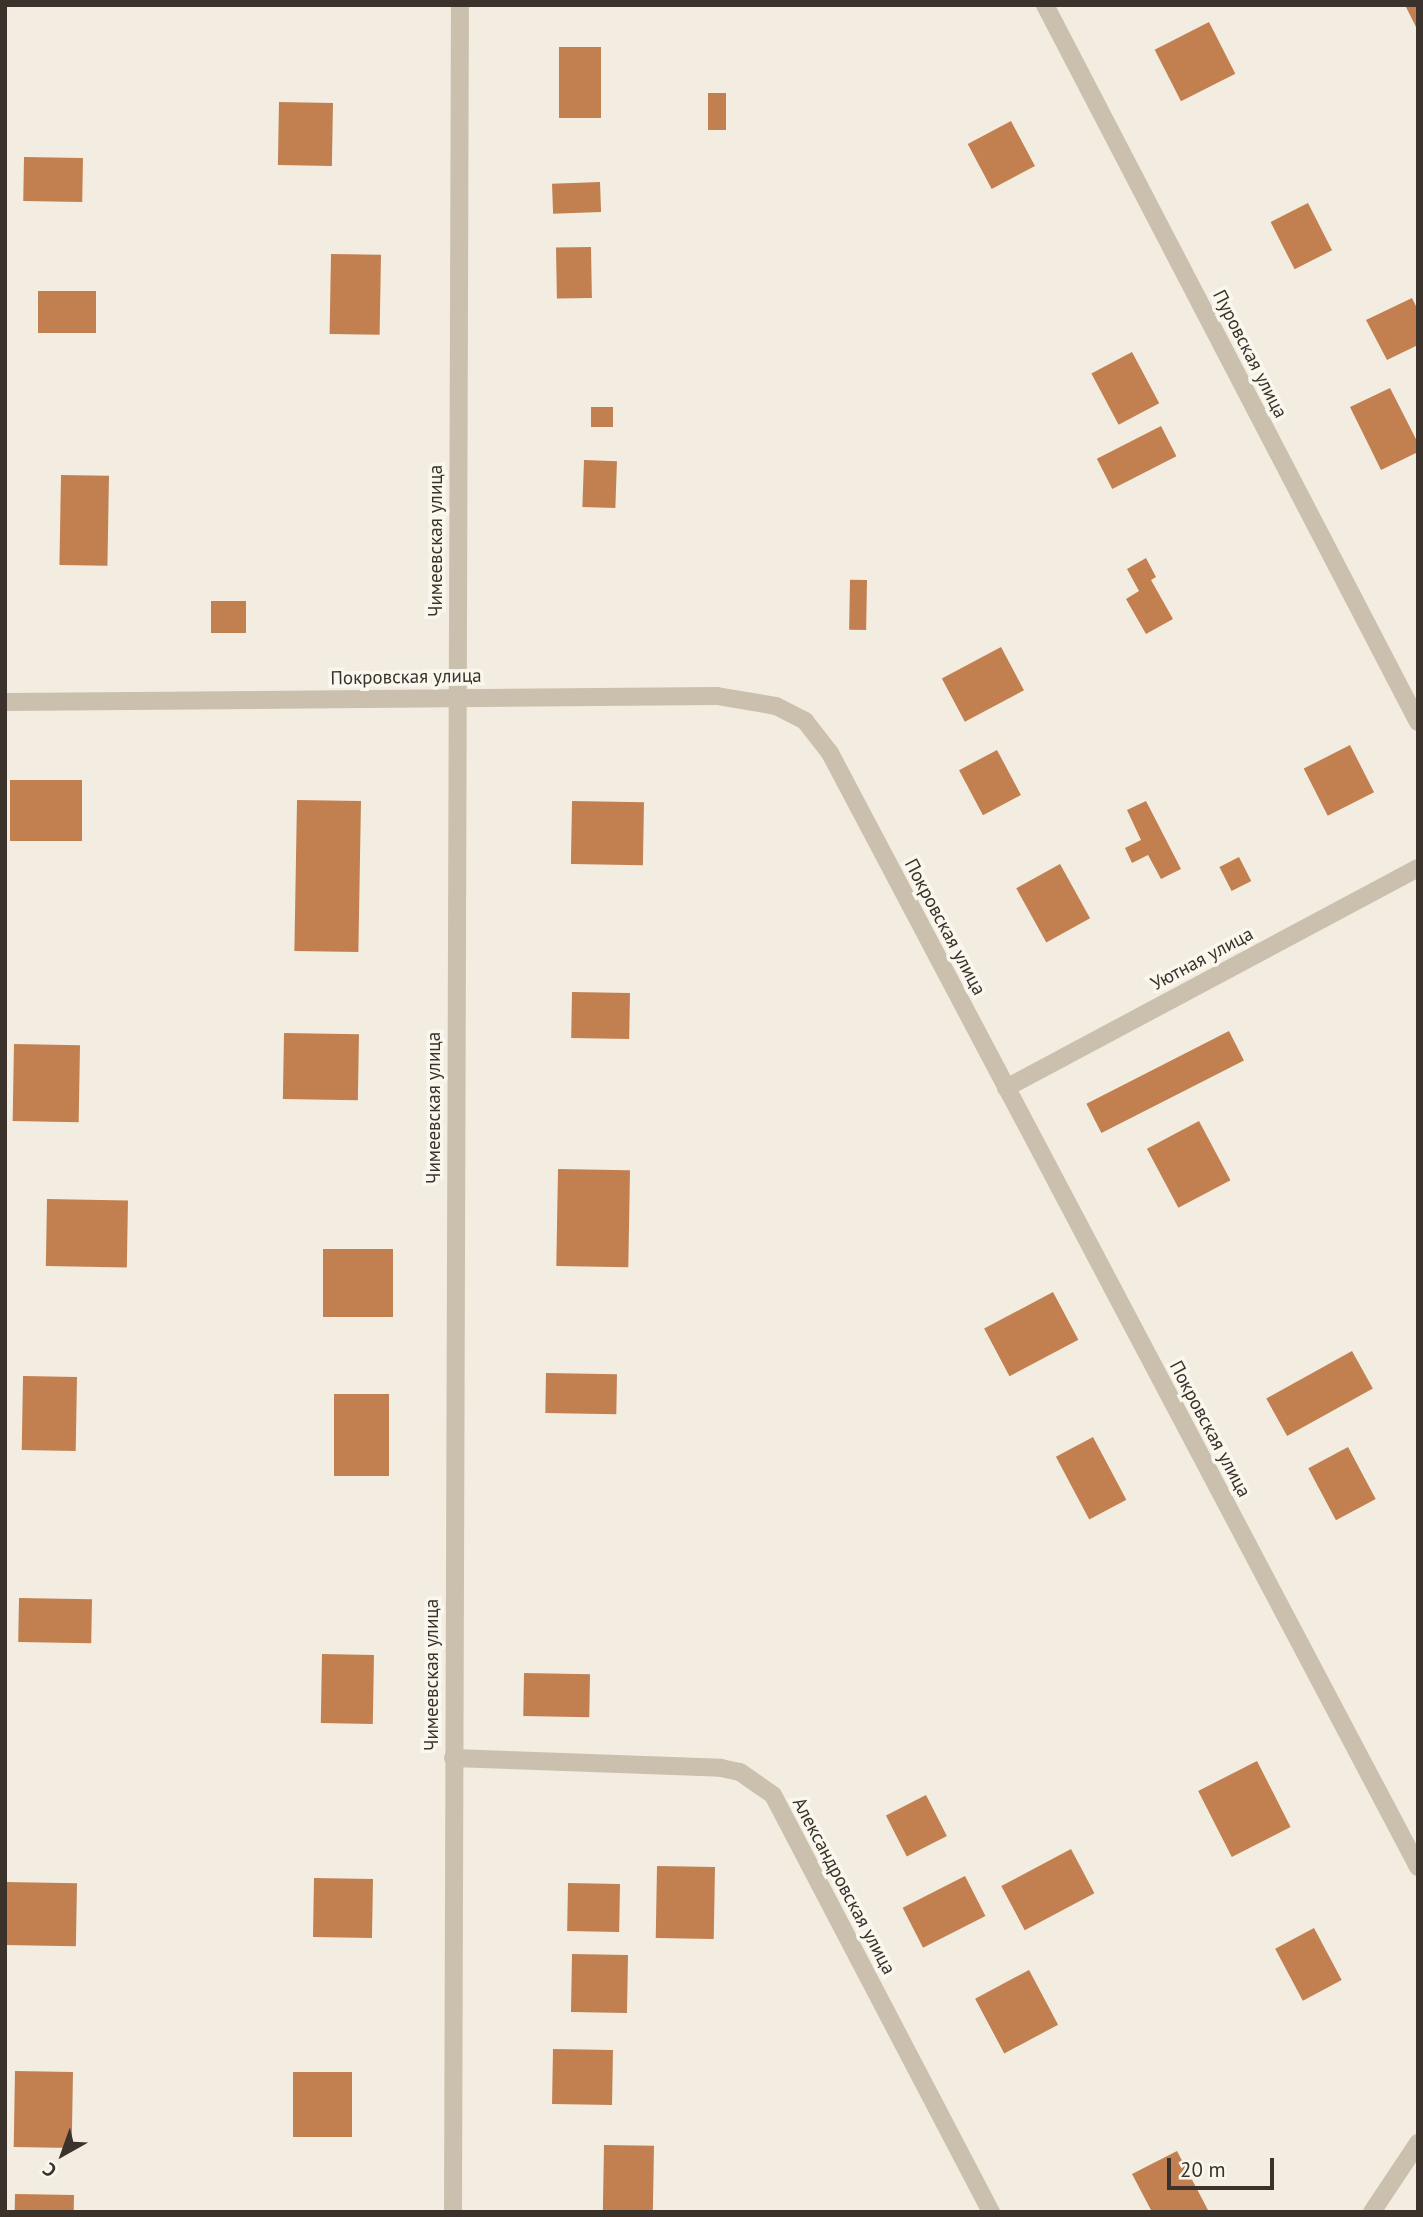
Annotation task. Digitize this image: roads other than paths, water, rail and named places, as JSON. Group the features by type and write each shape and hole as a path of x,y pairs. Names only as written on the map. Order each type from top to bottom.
{"street":[{"name":"Чимеевская улица","path":"453,2212 460,5"},
{"name":"Пуровская улица","path":"1045,5 1418,722"},
{"name":"Покровская улица","path":"5,702 717,696 776,706 805,721 831,753 1418,1867"},
{"name":"Уютная улица","path":"1006,1088 1418,868"},
{"name":"Александровская улица","path":"453,1758 721,1768 740,1772 773,1795 991,2212"},
{"path":"1372,2212 1418,2143"}]}
